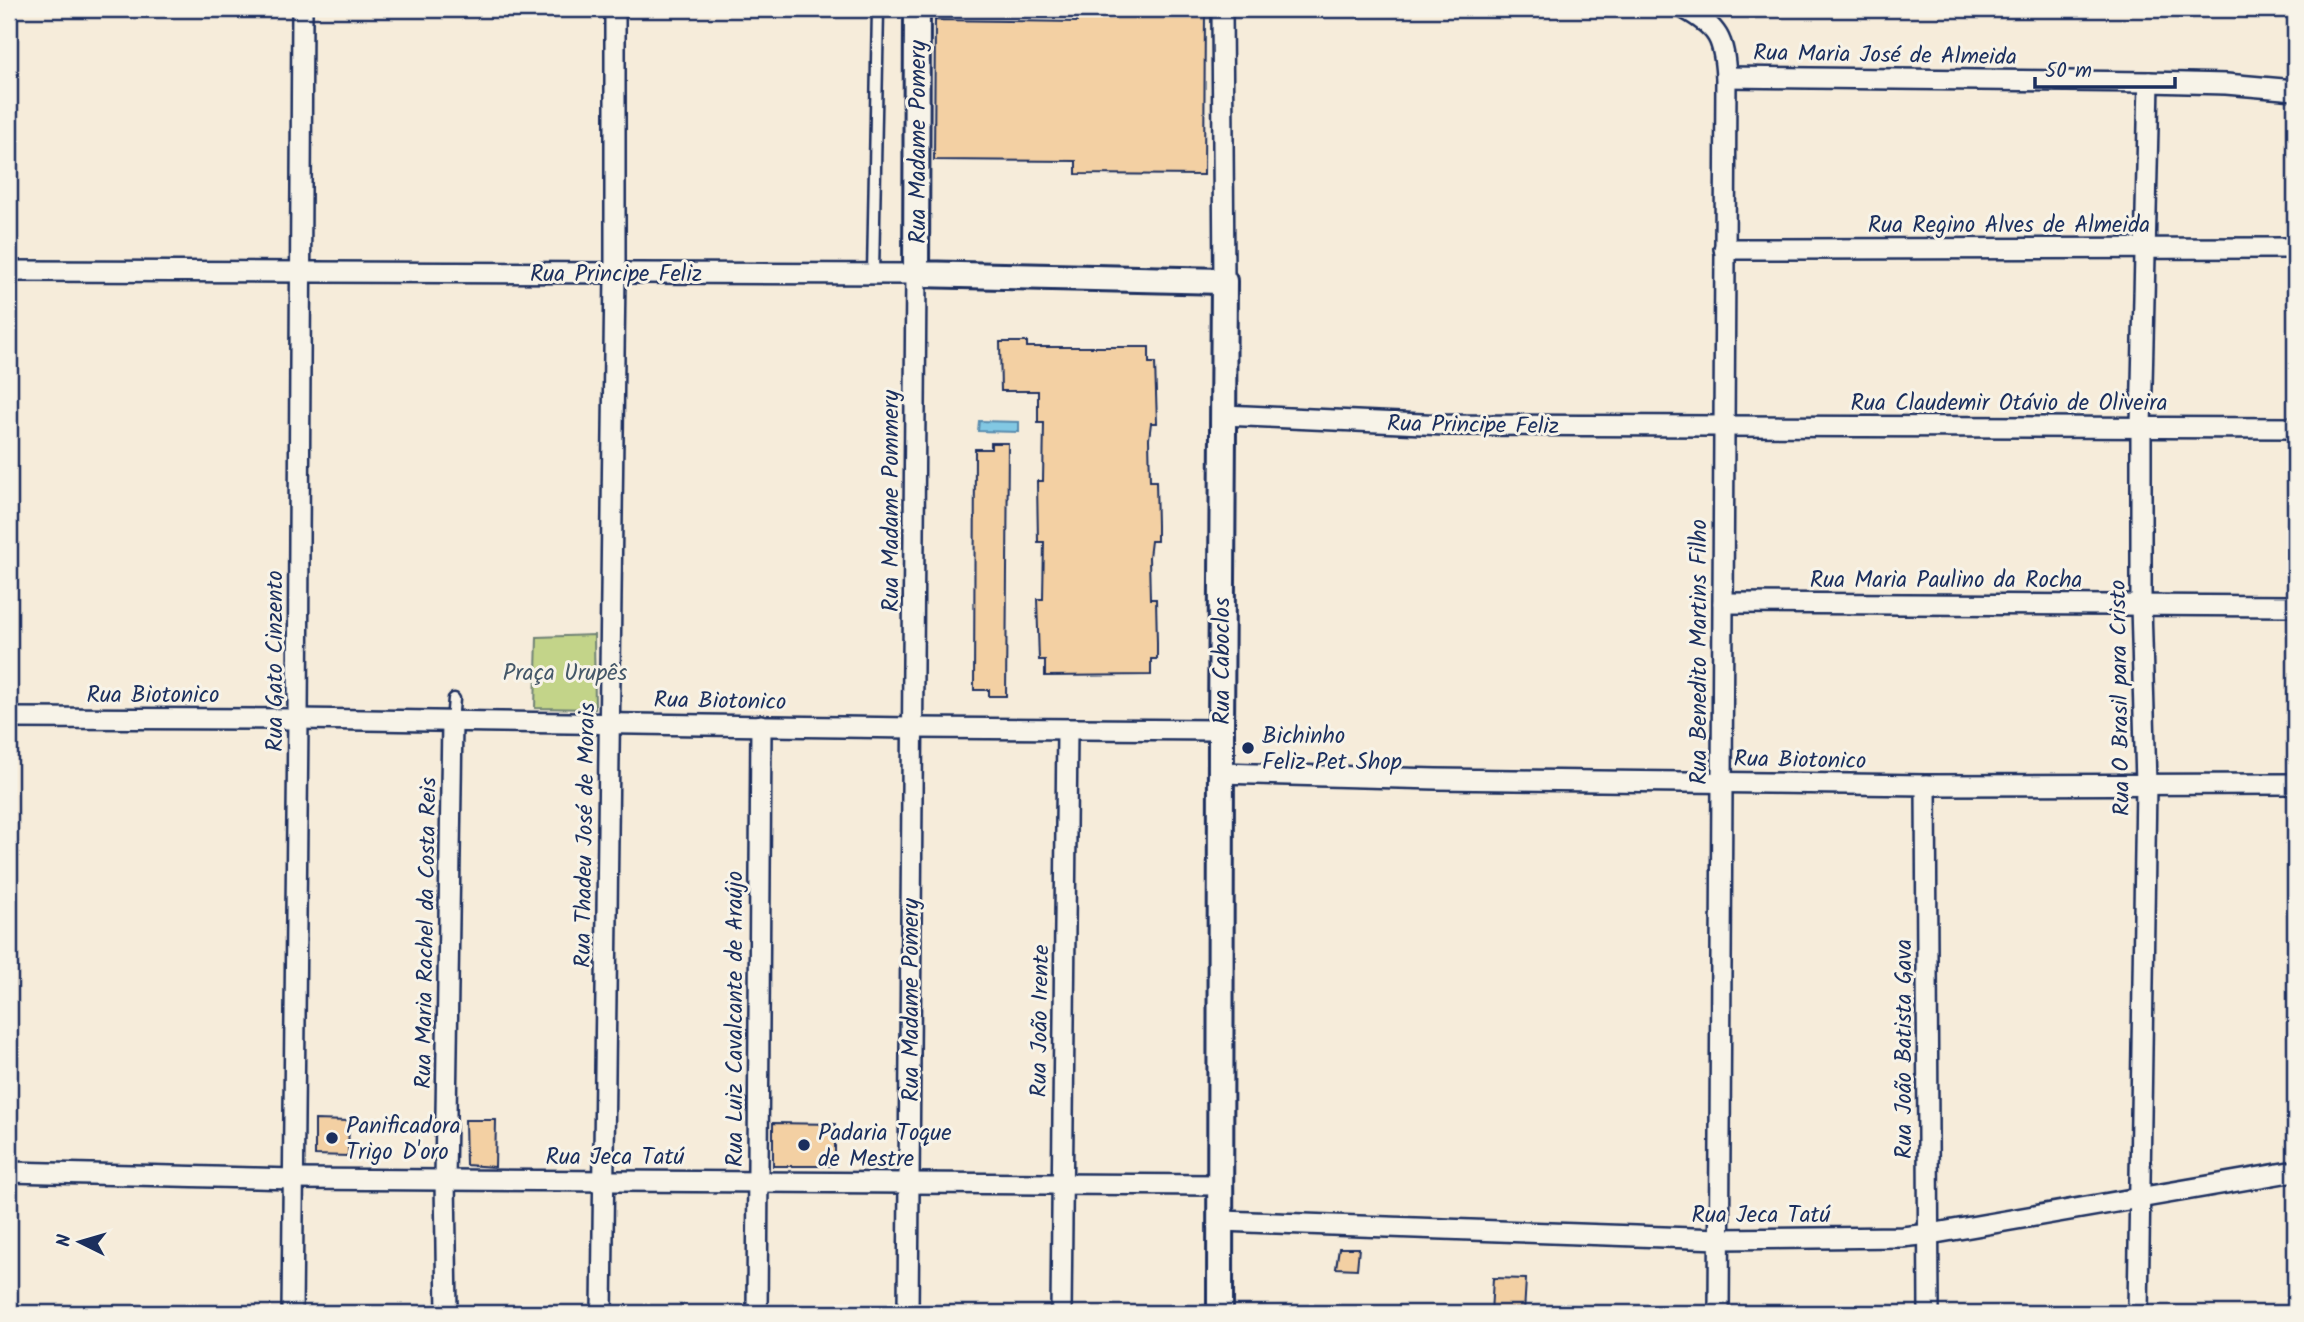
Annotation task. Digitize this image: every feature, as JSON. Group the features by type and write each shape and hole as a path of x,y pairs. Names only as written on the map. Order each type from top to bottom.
{"street":[{"name":"Rua Gato Cinzento","path":"292,1313 302,9"},
{"name":"Rua Thadeu José de Morais","path":"602,1313 615,273 615,9"},
{"name":"Rua Madame Pomery","path":"916,274 917,9"},
{"name":"Rua Caboclos","path":"1220,1313 1224,281 1222,9"},
{"name":"Rua Benedito Martins Filho","path":"1685,9 1710,26 1719,38 1724,50 1726,77 1719,1313"},
{"name":"Rua Maria José de Almeida","path":"1726,77 2226,83 2295,90"},
{"name":"Rua O Brasil para Cristo","path":"2138,1313 2146,784 2141,605 2141,427 2149,82"},
{"name":"Rua Regino Alves de Almeida","path":"1724,249 2295,248"},
{"name":"Rua Principe Feliz","path":"9,271 916,274 1224,281"},
{"name":"Rua Madame Pommery","path":"912,728 916,274"},
{"name":"Rua Principe Feliz","path":"1223,415 1445,425 1723,427"},
{"name":"Rua Claudemir Otávio de Oliveira","path":"1723,427 2295,428"},
{"name":"Rua Maria Paulino da Rocha","path":"1723,603 2295,606"},
{"name":"Rua Biotonico","path":"9,718 1221,730"},
{"name":"Rua Maria Rachel da Costa Reis","path":"447,1313 445,1180 452,722"},
{"name":"Rua Luiz Cavalcante de Araújo","path":"757,1313 761,725"},
{"name":"Rua Madame Pomery","path":"908,1313 912,728"},
{"name":"Rua João Irente","path":"1061,1313 1067,730"},
{"name":"Rua Biotonico","path":"1221,773 1436,779 1926,785 2295,784"},
{"name":"Rua João Batista Gava","path":"1926,785 1929,1313"},
{"name":"Rua Jeca Tatú","path":"1221,1221 1720,1239 1835,1239 1930,1234 2295,1171"},
{"name":"Rua Jeca Tatú","path":"9,1172 293,1179 1220,1185"}],"lane":[{"path":"873,274 878,9"},
{"path":"452,722 454,698"}],"green space":[{"name":"Praça Urupês","path":"594,635 595,709 535,708 537,637"}],"water":[{"path":"979,421 1019,422 1019,432 978,431"}],"building":[{"path":"1077,9 1205,9 1204,175 1076,174 1076,161 934,160 935,20 1077,22"},
{"path":"1000,342 1027,342 1027,347 1149,347 1149,363 1155,363 1157,423 1151,423 1149,439 1150,481 1156,481 1157,525 1157,541 1151,541 1149,557 1150,599 1156,599 1157,643 1157,659 1151,659 1151,675 1045,676 1045,660 1039,660 1037,599 1043,599 1044,542 1038,542 1037,481 1043,481 1044,423 1038,423 1038,391 1001,391"},
{"path":"991,443 1008,443 1006,696 989,696 989,690 974,690 975,449 991,449"},
{"name":"Panificadora Trigo D'oro","path":"315,1120 349,1121 348,1156 315,1155"},
{"path":"465,1120 496,1120 495,1167 466,1165"},
{"name":"Padaria Toque de Mestre","path":"773,1123 835,1124 835,1166 773,1166"},
{"path":"1339,1248 1359,1248 1357,1269 1336,1268"},
{"path":"1493,1278 1526,1279 1524,1313 1491,1313"}],"place":[{"name":"Bichinho Feliz Pet Shop","path":"1248,748"},
{"name":"Panificadora Trigo D'oro","path":"332,1138"},
{"name":"Padaria Toque de Mestre","path":"804,1145"}]}
